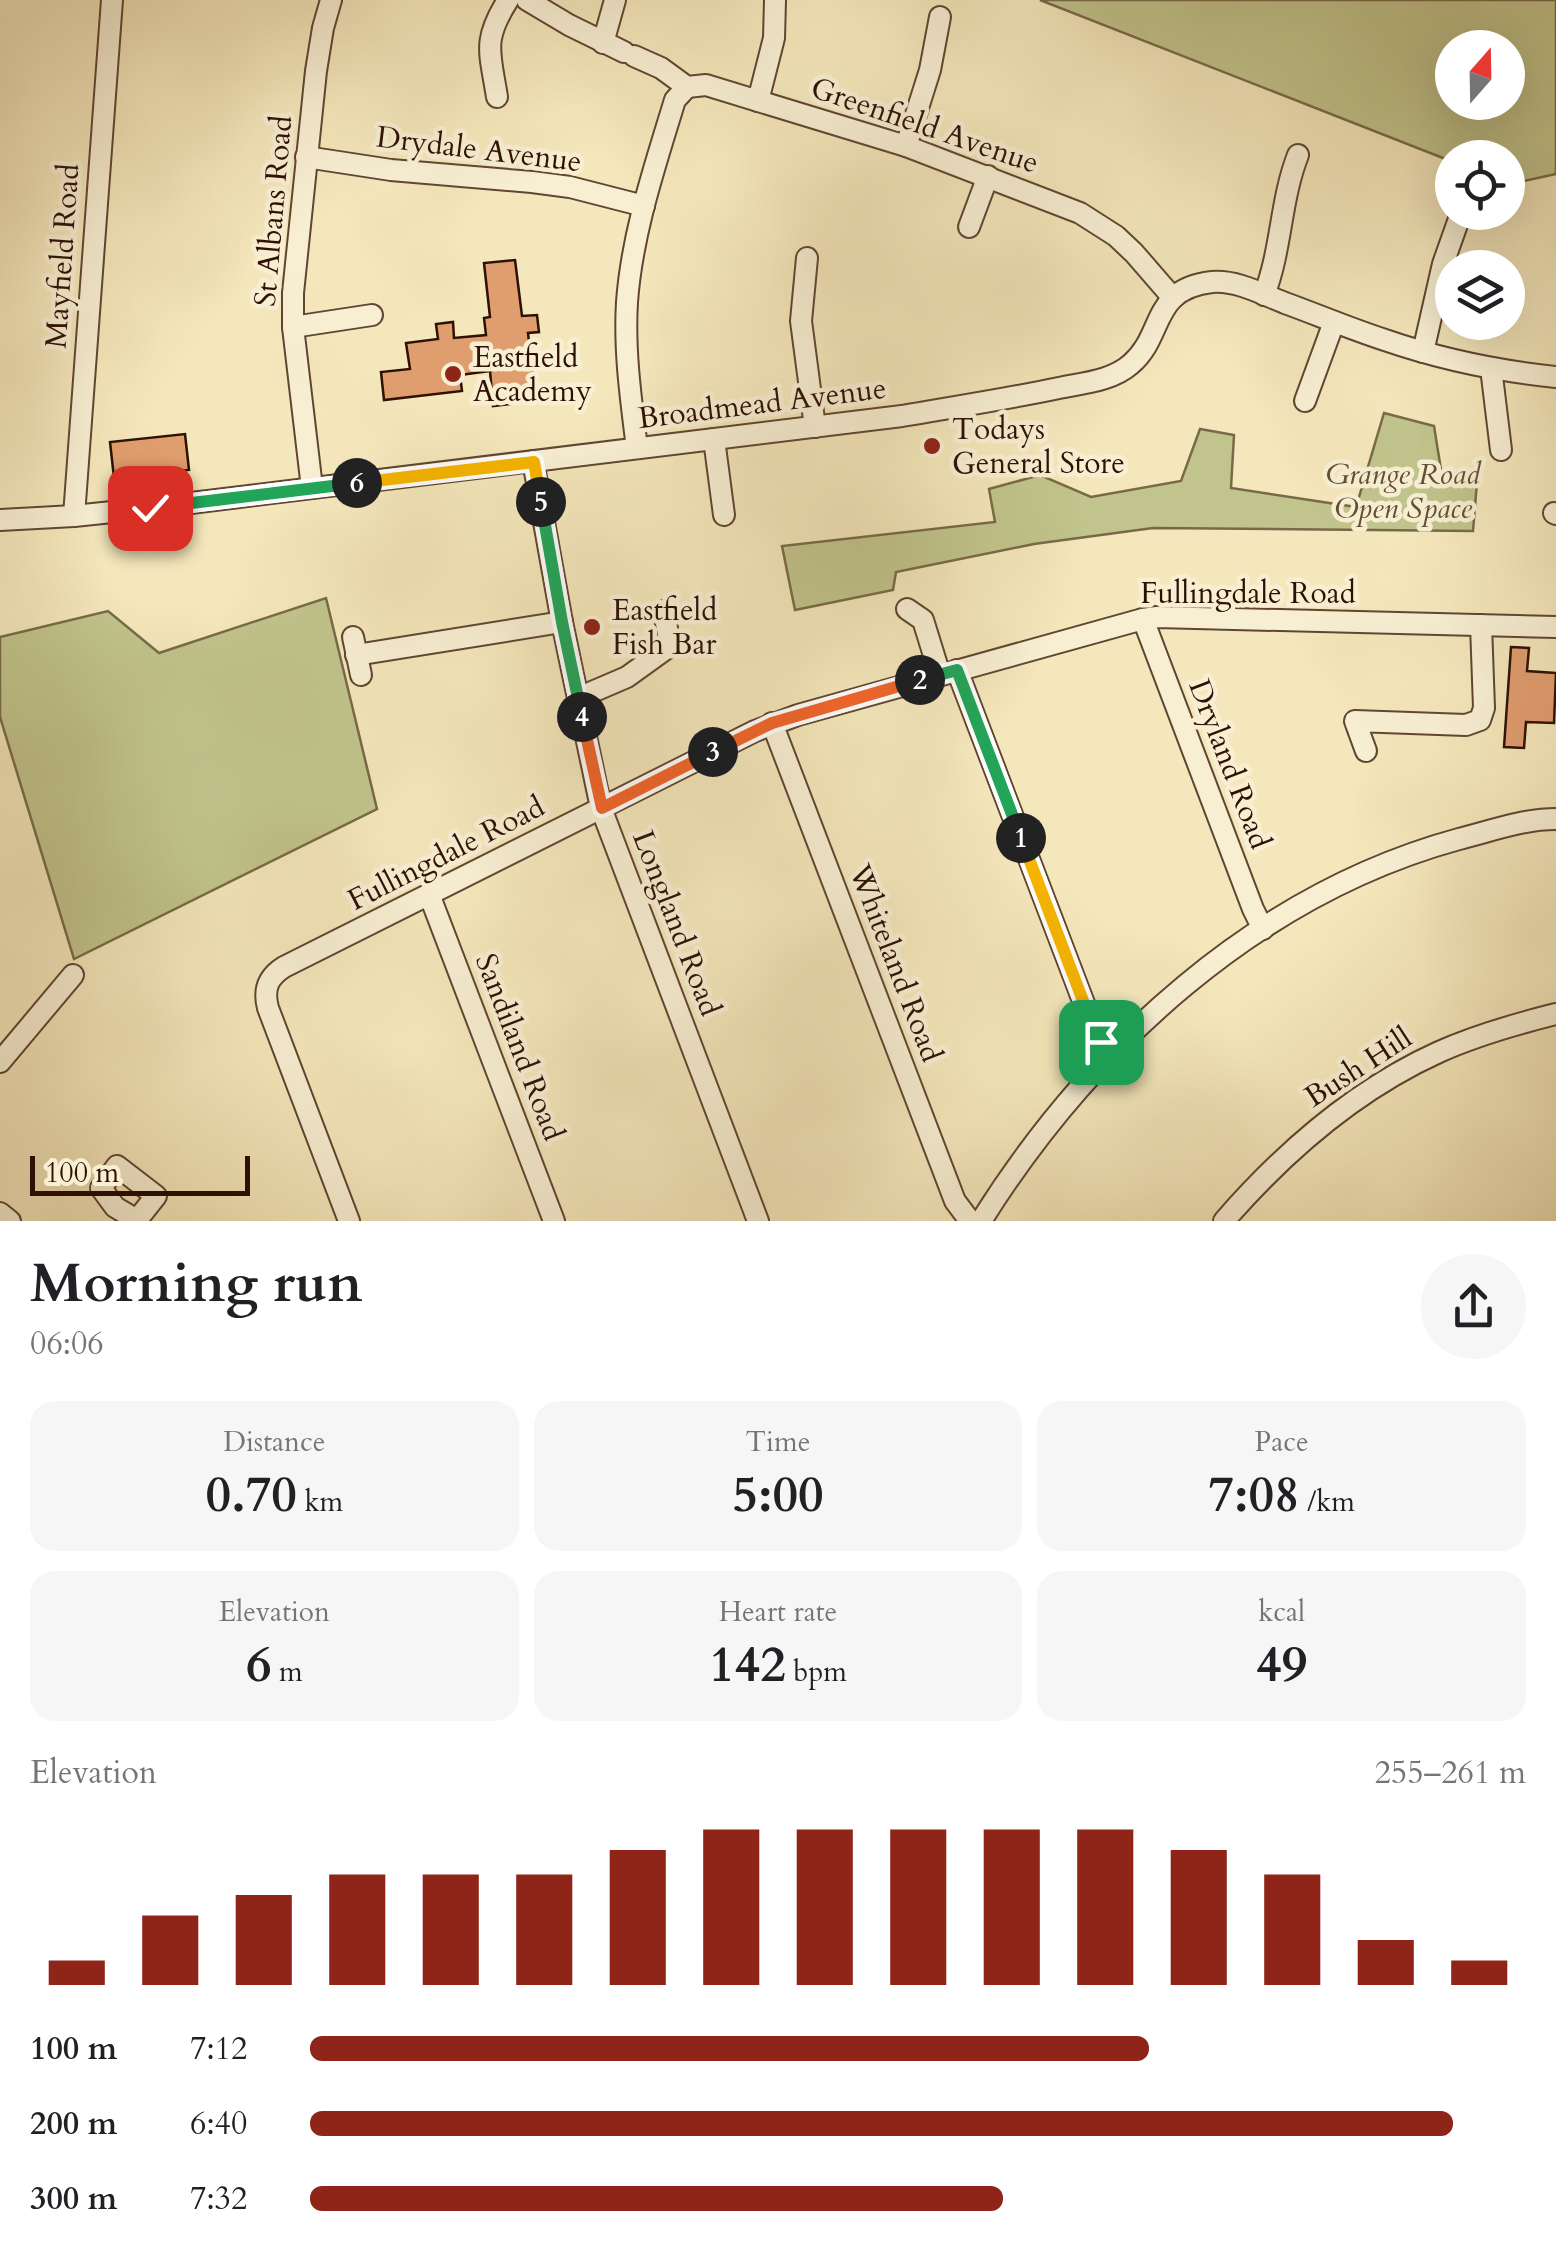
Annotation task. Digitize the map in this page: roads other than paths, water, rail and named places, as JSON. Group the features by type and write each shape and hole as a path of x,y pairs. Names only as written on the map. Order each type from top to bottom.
{"street":[{"name":"Mayfield Road","path":"74,516 112,0"},
{"name":"St Albans Road","path":"312,488 293,326 295,258 323,28 331,0"},
{"path":"499,101 490,40 492,26 508,0"},
{"name":"Greenfield Avenue","path":"527,0 603,43 661,68 687,87 706,85 906,146 1094,220 1134,253 1173,298"},
{"path":"603,43 615,0"},
{"path":"758,101 774,38 776,0"},
{"path":"906,146 930,70 940,16"},
{"path":"637,448 626,328 631,268 644,206 676,100 687,87"},
{"path":"1264,295 1276,263 1285,193 1298,155"},
{"name":"Drydale Avenue","path":"306,157 390,170 570,187 644,206"},
{"path":"970,227 988,176"},
{"path":"1423,352 1443,264 1455,230"},
{"path":"807,258 801,321 815,427"},
{"path":"1173,298 1196,286 1222,282 1423,352 1491,368 1556,377"},
{"name":"Broadmead Avenue","path":"0,520 74,516 534,462 963,406 1098,380 1129,366 1142,353 1161,312 1173,298"},
{"path":"293,326 372,316"},
{"path":"1305,401 1334,322"},
{"path":"1491,368 1501,450"},
{"path":"714,439 724,515"},
{"name":"Longland Road","path":"534,462 562,622 602,808 758,1221"},
{"path":"907,609 923,620 948,672 1093,1027 1110,1054"},
{"path":"578,698 628,678 670,646 664,612"},
{"name":"Fullingdale Road","path":"350,1221 268,1008 269,979 284,967 772,723 1157,617 1556,627"},
{"name":"Dryland Road","path":"1143,619 1263,929"},
{"path":"356,656 562,622"},
{"path":"1366,751 1355,721 1466,726 1480,720 1484,708 1481,625"},
{"name":"Whiteland Road","path":"772,723 954,1201 970,1221"},
{"path":"981,1221 1060,1108 1110,1054 1218,960 1330,890 1395,859 1514,824 1556,819"},
{"name":"Sandiland Road","path":"429,894 554,1221"},
{"path":"6,1055 73,975"},
{"name":"Bush Hill","path":"1224,1221 1257,1183 1319,1126 1378,1086 1437,1052 1556,1014"},
{"path":"0,1029 6,1055"},
{"path":"0,1213 10,1221"}],"place":[{"name":"Eastfield Academy","path":"453,374"},
{"name":"Todays General Store","path":"932,446"},
{"name":"Eastfield Fish Bar","path":"592,627"}],"park label":[{"name":"Grange Road Open Space","path":"1403,491"}]}
